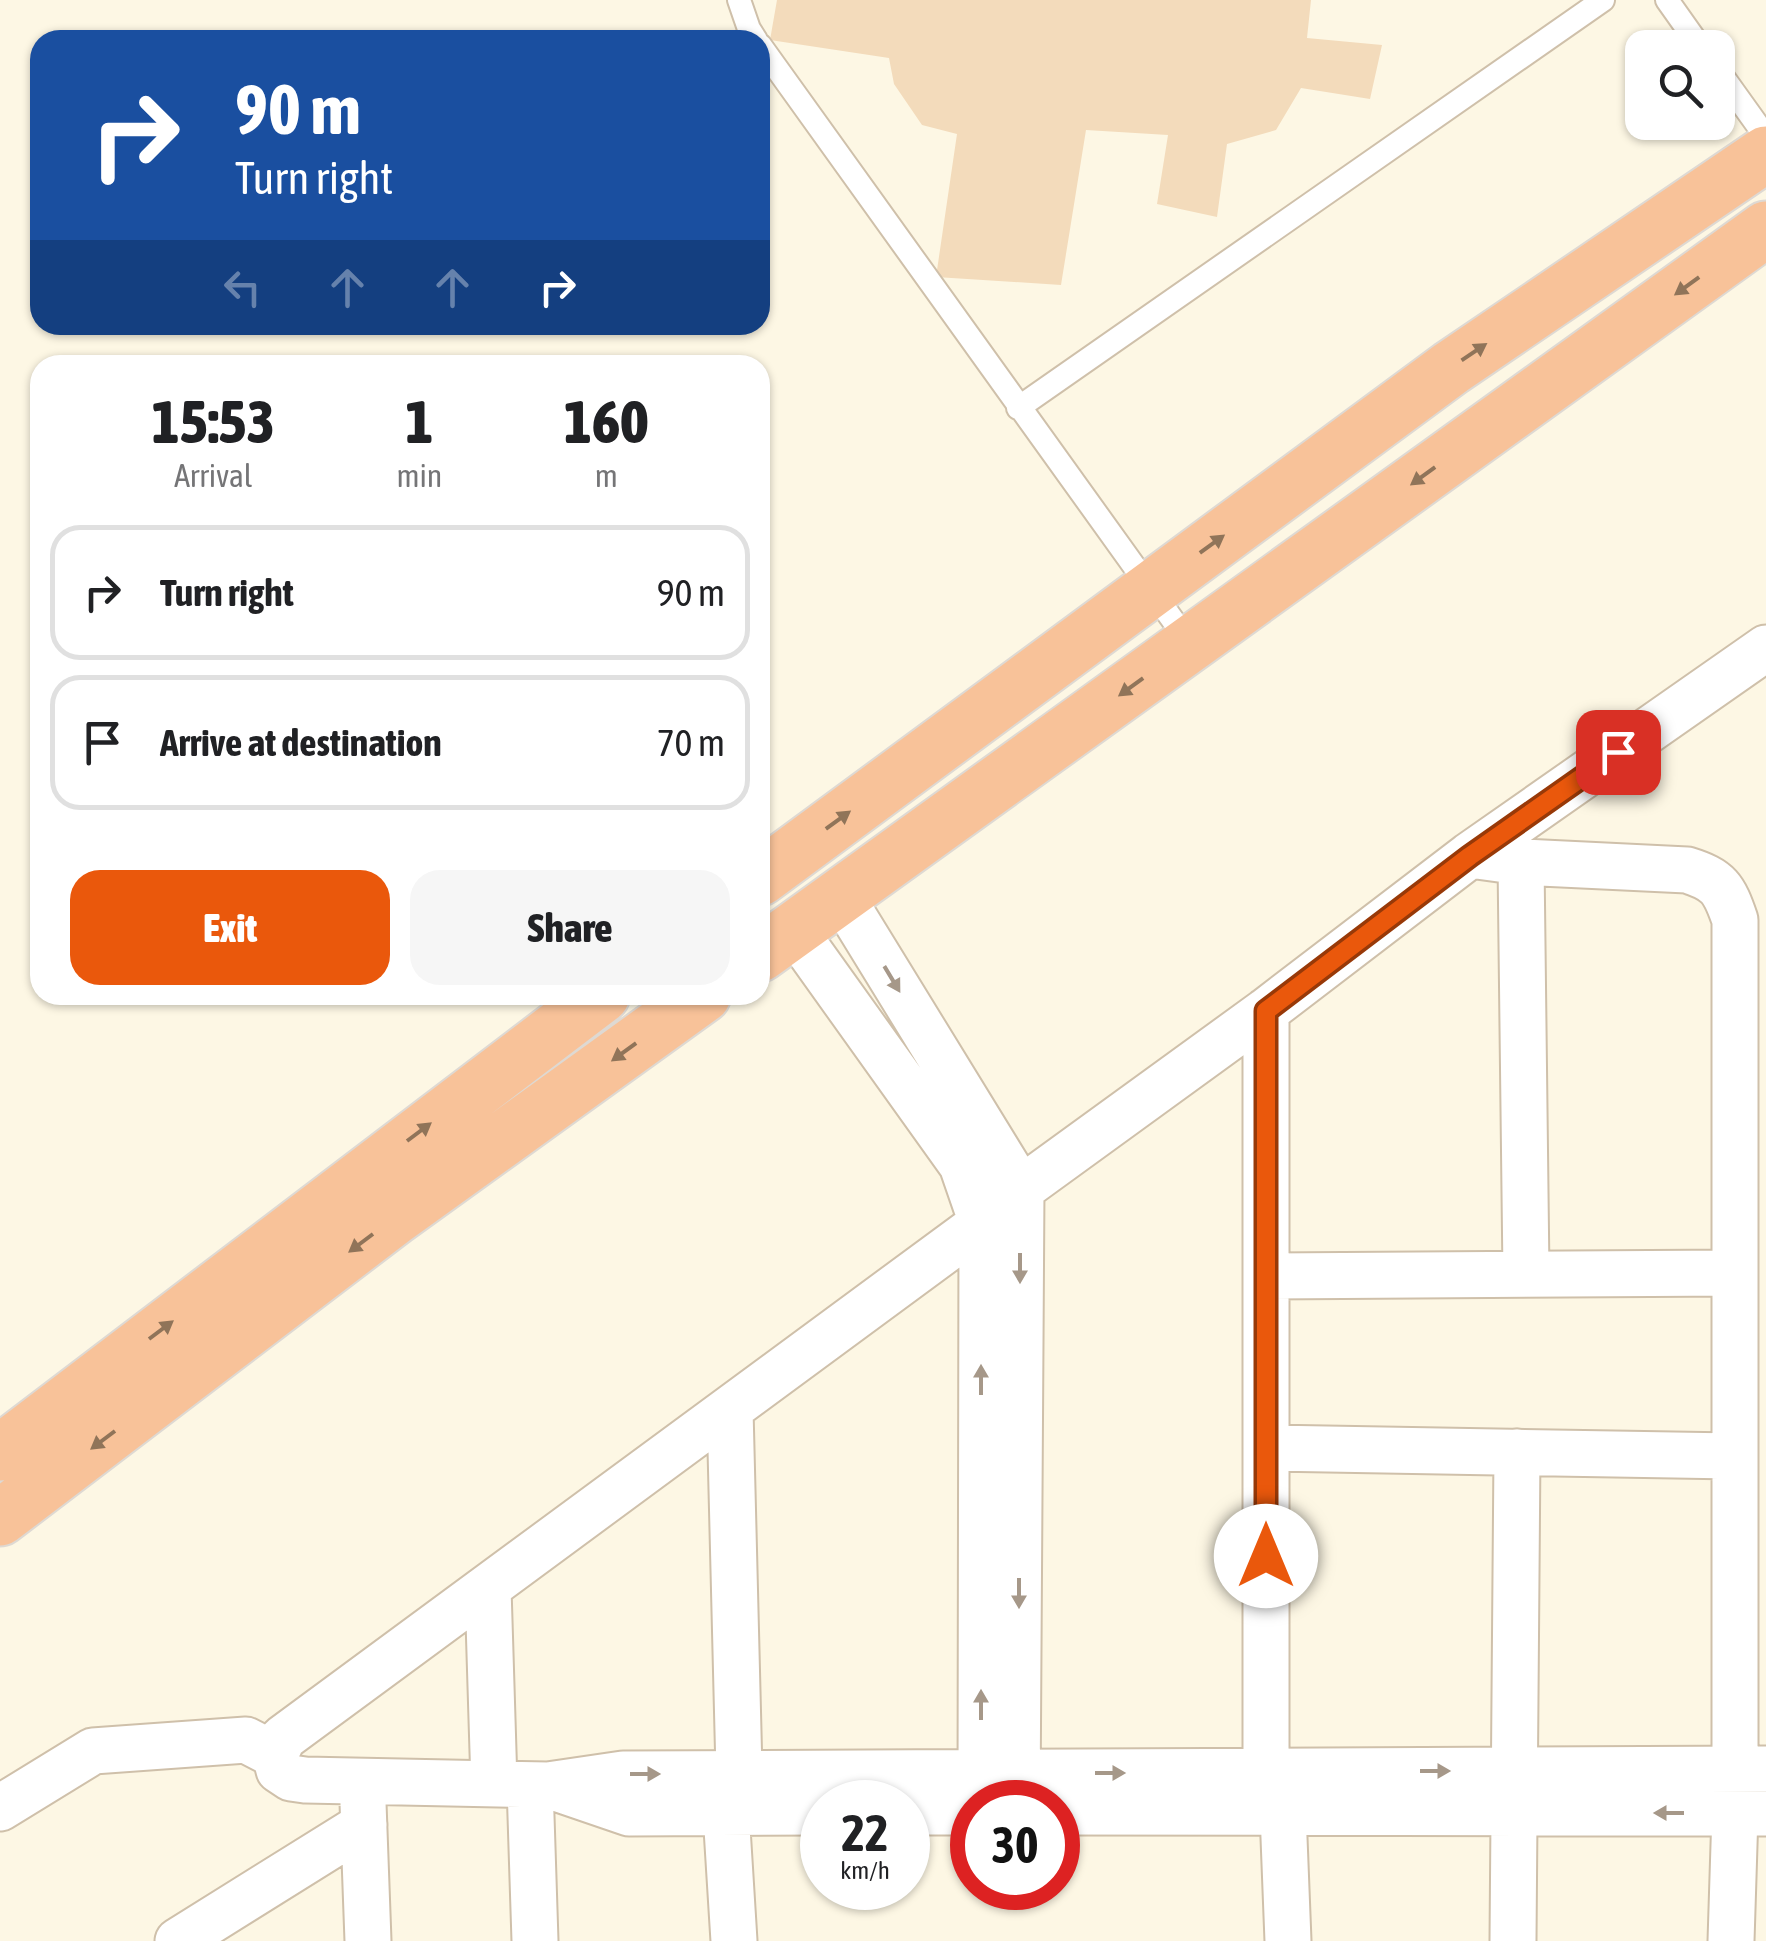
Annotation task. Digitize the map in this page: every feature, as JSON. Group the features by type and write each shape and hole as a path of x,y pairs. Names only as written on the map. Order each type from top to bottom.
{"highway":[{"path":"770,871 1450,368 1766,154"},
{"path":"777,942 1766,229"},
{"path":"0,1453 589,1005"},
{"path":"0,1518 396,1217 690,1005"}],"street":[{"path":"950,1794 735,1800 629,1813 524,1784 363,1803 291,1778 279,1770 275,1754 283,1738 982,1223 1020,1189 1266,1011 1470,856 1766,648"},
{"path":"1470,856 1686,870 1711,878 1726,894 1735,920 1734,1456 1750,1791 1732,1941"},
{"path":"1521,862 1526,1274"},
{"path":"841,896 1020,1189 995,1780"},
{"path":"777,942 962,1165 982,1223 994,1780"},
{"path":"1266,1011 1266,1448 1274,1792 1288,1941"},
{"path":"1266,1276 1734,1273"},
{"path":"730,1409 734,1941"},
{"path":"1266,1448 1734,1456"},
{"path":"1513,1941 1517,1452"},
{"path":"488,1588 524,1784 534,1941"},
{"path":"0,1808 92,1752 246,1740 275,1754"},
{"path":"1080,1793 1750,1791"},
{"path":"1080,1810 1274,1792"},
{"path":"735,1800 800,1809"},
{"path":"178,1941 363,1803"},
{"path":"363,1803 368,1941"}],"lane":[{"path":"739,0 749,30"},
{"path":"1018,408 1603,0"},
{"path":"1667,0 1688,30"},
{"path":"770,60 1190,644"},
{"path":"1735,94 1766,138"}],"building":[{"path":"777,0 1311,0 1307,38 1382,45 1370,99 1301,88 1276,130 1227,144 1217,217 1157,204 1168,135 1086,130 1061,285 936,277 957,134 922,125 894,84 889,58 770,40"}],"route":[{"path":"1266,1556 1266,1011 1470,856 1618,752"}]}
